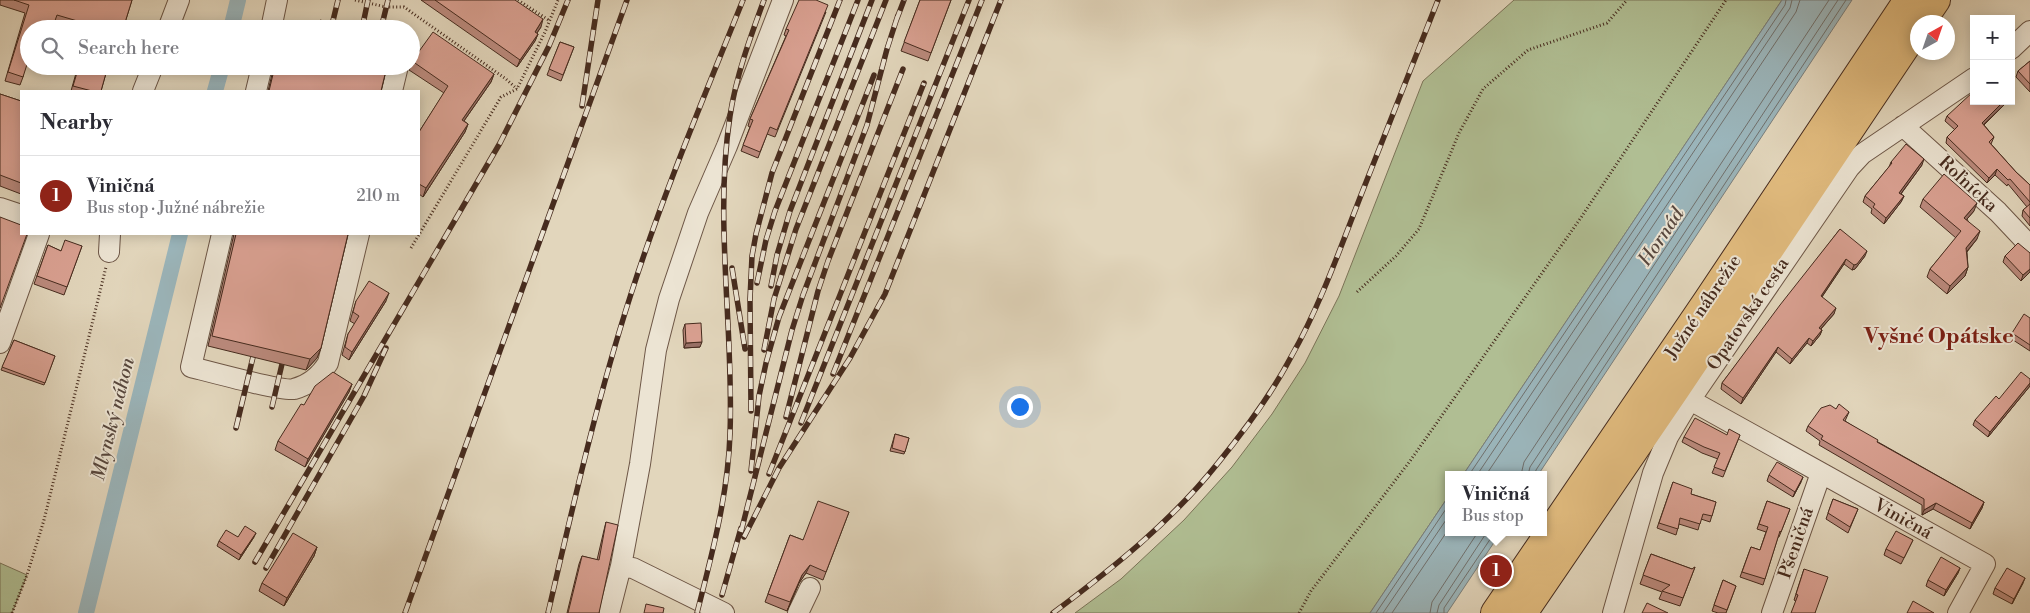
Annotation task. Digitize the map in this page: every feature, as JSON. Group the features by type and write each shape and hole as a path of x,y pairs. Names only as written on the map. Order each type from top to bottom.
{"highway":[{"name":"Južné nábrežie","path":"1495,613 1908,0"},
{"path":"1926,15 1936,0"},
{"name":"Južné nábrežie","path":"1523,613 1910,40"},
{"path":"1541,613 1542,584"}],"street":[{"path":"171,20 179,0"},
{"path":"273,20 277,0"},
{"path":"609,613 621,566 640,464 656,350 670,299 698,213 727,146 783,0"},
{"path":"2015,45 2030,31"},
{"path":"142,90 149,75"},
{"path":"256,90 260,75"},
{"path":"392,90 396,75"},
{"name":"Opatovská cesta","path":"1613,613 1653,473 1668,438 1690,400 1849,168 1862,154 1970,81"},
{"name":"Roľnícka","path":"1903,126 1998,212 2030,246"},
{"path":"0,208 20,215"},
{"path":"0,342 39,235"},
{"path":"222,235 191,367 293,390 321,375 328,363 359,235"},
{"name":"Viničná","path":"1690,400 1985,564 1958,613"},
{"name":"Pšeničná","path":"1772,613 1821,473"},
{"path":"621,566 633,568 724,613"},
{"path":"798,613 810,588"}],"path":[{"path":"355,0 386,7 404,6 506,79 517,89"},
{"path":"518,0 550,21"},
{"path":"420,233 501,97 517,89 550,21 558,0"},
{"path":"1356,292 1396,256 1419,229 1459,133 1484,89 1528,50 1607,24 1627,0"},
{"path":"1299,613 1311,590 1410,461 1574,227 1726,0"},
{"path":"411,248 419,235"},
{"path":"12,613 27,575 44,520 110,243"}],"green space":[{"path":"1514,0 1782,0 1466,471 1445,471 1445,501 1370,613 1075,613 1121,579 1184,520 1232,467 1272,414 1305,363 1339,296 1423,81"},
{"path":"0,563 27,575 12,613 0,613"}],"water":[{"name":"Hornád","path":"1782,0 1852,0 1541,471 1466,471"},
{"path":"1445,501 1445,536 1498,536 1447,613 1370,613"}],"building":[{"path":"14,0 132,0 126,20 74,20 57,15 55,20 24,20 29,5"},
{"path":"435,0 515,0 543,19 535,32 538,34 520,60"},
{"path":"799,0 816,0 828,5 777,130 770,127 760,152 743,145 753,120 750,119 789,30 786,29"},
{"path":"920,0 951,0 931,53 904,42"},
{"path":"433,32 494,74 462,120 468,124 426,188 420,185 420,130 448,86 420,67 420,50"},
{"path":"20,34 20,75 24,75 23,77 8,72"},
{"path":"560,42 574,47 563,75 549,69"},
{"path":"2030,61 2030,84 2018,71"},
{"path":"76,75 105,75 101,90 88,90 73,86"},
{"path":"273,75 385,75 381,90 269,90"},
{"path":"0,94 20,101 20,183 0,175"},
{"path":"1970,95 1970,105 2000,105 1982,123 1994,137 1989,142 2030,185 2030,202 2010,179 2008,180 1997,169 1989,178 1947,137 1958,126 1947,116"},
{"path":"1906,144 1924,159 1899,193 1904,196 1886,218 1873,207 1875,204 1865,196"},
{"path":"1944,174 1977,203 1964,218 1980,231 1966,248 1968,267 1950,286 1930,269 1961,231 1923,199"},
{"path":"2030,204 2030,218 2023,210"},
{"path":"0,217 20,225 20,235 27,235 0,308"},
{"path":"1840,229 1867,251 1857,264 1854,265 1846,259 1821,296 1836,308 1819,328 1822,330 1813,341 1809,338 1792,359 1778,347 1743,398 1722,383"},
{"path":"236,235 348,235 321,348 310,359 212,336"},
{"path":"65,240 82,246 67,287 37,276 48,245 61,251"},
{"path":"2018,243 2030,253 2030,269 2023,275 2005,256"},
{"path":"369,281 389,293 352,352 345,347 348,334 359,316 353,312 356,301"},
{"path":"2024,314 2030,318 2030,345 2012,333"},
{"path":"701,323 702,342 686,343 685,324"},
{"path":"14,340 55,356 45,383 2,367"},
{"path":"333,372 352,384 308,459 278,441 301,404 304,405 315,386"},
{"path":"2021,372 2030,379 2030,383 1990,432 1975,420 1996,396 1999,399"},
{"path":"1839,404 1849,412 1843,420 1878,440 1877,442 1984,502 1972,523 1936,503 1924,510 1924,499 1821,439 1823,436 1808,426 1821,408 1830,405 1836,409"},
{"path":"1695,418 1727,435 1729,429 1740,435 1725,471 1714,467 1720,453 1684,437"},
{"path":"895,434 909,438 905,452 892,448"},
{"path":"1777,462 1803,477 1795,492 1769,475"},
{"path":"1673,482 1692,489 1691,494 1716,502 1712,516 1703,514 1700,524 1680,518 1678,529 1659,523"},
{"path":"1833,499 1858,509 1850,527 1828,513"},
{"path":"818,501 849,512 826,572 810,565 802,575 790,602 768,594 790,535 803,540"},
{"path":"1767,501 1790,509 1780,531 1765,579 1742,572 1751,547 1760,550 1768,527 1759,524"},
{"path":"606,522 618,525 599,613 568,613 582,556 599,560"},
{"path":"245,526 256,533 241,555 219,541 226,530 238,537"},
{"path":"1896,531 1913,540 1904,558 1886,549"},
{"path":"293,533 317,547 287,598 262,583"},
{"path":"1651,554 1692,569 1695,567 1683,598 1662,591 1670,585 1643,575"},
{"path":"1941,557 1960,568 1946,590 1928,580"},
{"path":"2007,568 2025,578 2014,599 1995,588"},
{"path":"1804,569 1828,577 1815,613 1791,613 1798,595 1796,594"},
{"path":"1723,580 1736,586 1727,610 1714,605"},
{"path":"1913,601 1934,613 1907,613"},
{"path":"1647,603 1668,613 1642,613"},
{"path":"646,604 664,608 663,613 644,613"}],"waterway":[{"name":"Mlynský náhon","path":"233,20 238,0"},
{"name":"Mlynský náhon","path":"215,90 219,75"},
{"name":"Mlynský náhon","path":"86,613 180,235"}],"railway":[{"path":"333,20 338,0"},
{"path":"364,20 368,0"},
{"path":"383,20 388,0"},
{"path":"255,562 500,143 549,46 568,0"},
{"path":"582,106 598,0"},
{"path":"405,613 627,0"},
{"path":"548,613 596,413 631,294 670,183 743,0"},
{"path":"697,613 723,502 729,457 730,394 724,195 730,116 740,72 764,0"},
{"path":"751,411 750,299 752,256 756,234 772,173 840,0"},
{"path":"757,283 766,240 775,211 858,0"},
{"path":"771,286 777,255 790,211 872,0"},
{"path":"764,350 774,299 796,229 886,0"},
{"path":"896,21 904,0"},
{"path":"801,423 969,0"},
{"path":"833,374 982,0"},
{"path":"744,537 779,468 850,358 885,294 1001,0"},
{"path":"1053,613 1119,561 1181,505 1228,451 1275,385 1302,337 1321,296 1438,0"},
{"path":"741,532 792,330 803,295 867,125 898,15"},
{"path":"786,417 818,291 828,261 903,69"},
{"path":"751,471 759,396 779,317 874,75"},
{"path":"769,474 924,83"},
{"path":"732,268 745,349"},
{"path":"266,568 364,396 386,348"},
{"path":"236,428 253,357"},
{"path":"272,407 282,364"},
{"path":"722,595 741,528"}],"place":[{"name":"Viničná","path":"1496,571"}],"district":[{"name":"Vyšné Opátske","path":"1939,336"}]}
